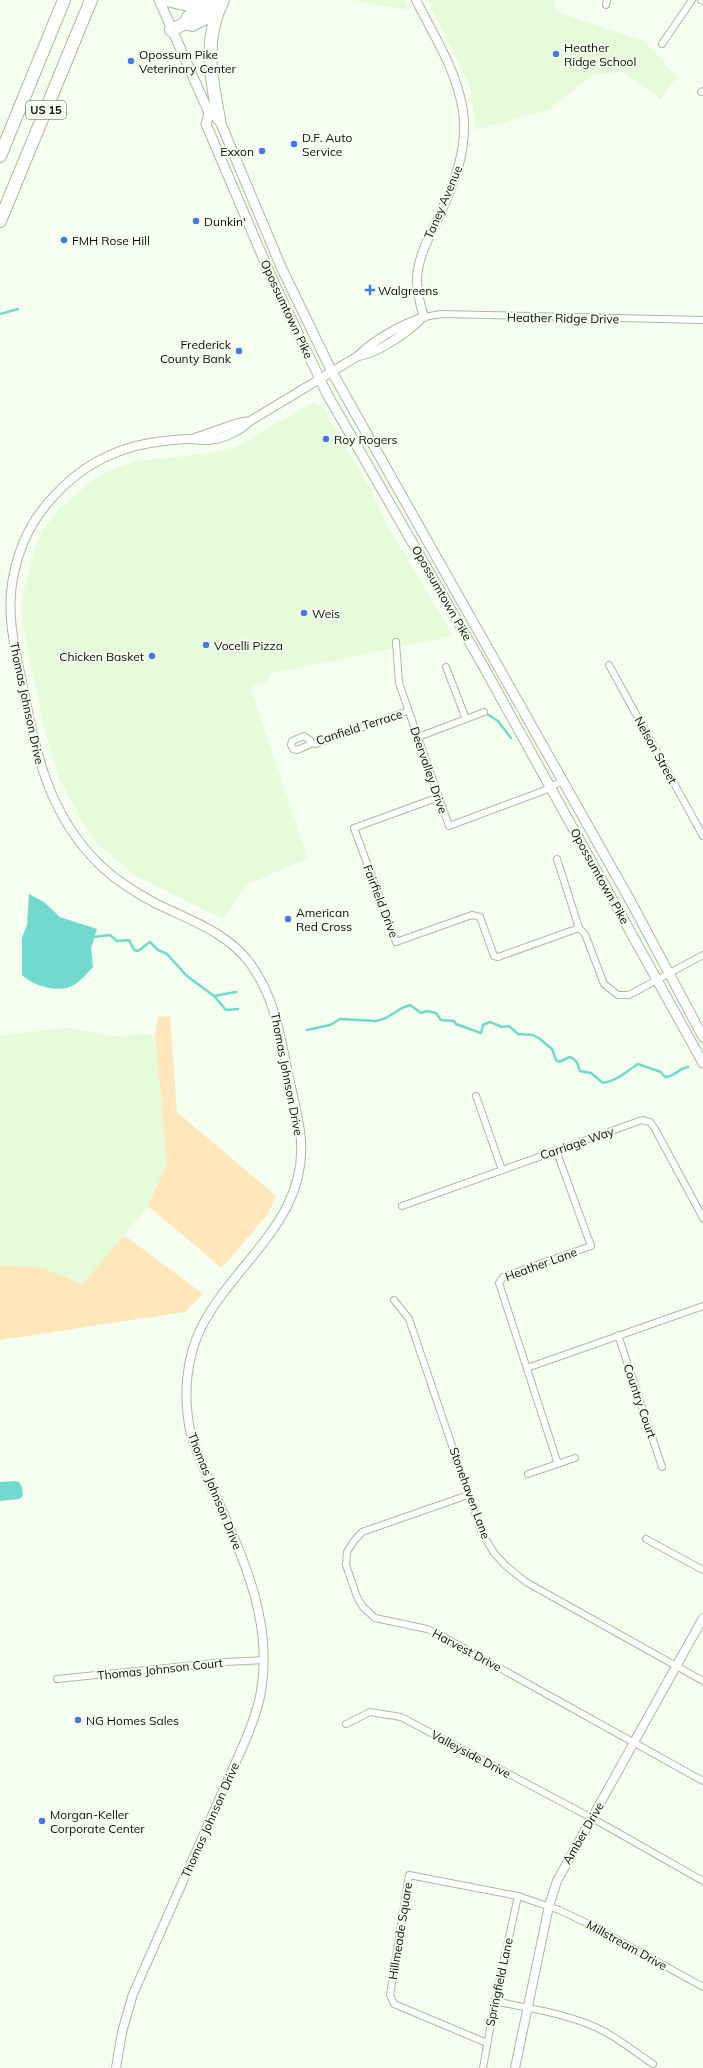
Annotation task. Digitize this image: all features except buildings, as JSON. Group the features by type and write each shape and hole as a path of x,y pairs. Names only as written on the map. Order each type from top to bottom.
{"highway":[{"name":"US 15","path":"0,156 64,0"},
{"name":"US 15","path":"0,221 91,0"},
{"path":"167,0 188,5 216,3"},
{"path":"171,30 186,23 192,25 201,21 216,3"},
{"path":"214,116 209,61 216,3"}],"main road":[{"name":"Opossumtown Pike","path":"158,0 171,30 214,116 282,270 332,372 670,974 703,1037"},
{"name":"Opossumtown Pike","path":"214,116 206,124 270,274 320,379 551,787 703,1063"}],"street":[{"name":"Taney Avenue","path":"416,0 452,73 459,94 463,122 463,143 458,168 447,200 427,242 419,267 417,279 424,317"},
{"path":"662,44 692,0"},
{"name":"Heather Ridge Drive","path":"424,317 441,314 703,320"},
{"name":"Thomas Johnson Drive","path":"116,2068 122,2032 133,1994 255,1715 261,1692 264,1660 264,1636 258,1605 247,1570 191,1435 188,1422 186,1394 190,1364 201,1328 220,1298 281,1218 291,1198 297,1176 300,1153 300,1132 276,1014 259,976 239,950 211,929 158,904 124,884 100,864 71,830 50,792 37,756 14,643 10,610 12,585 21,549 32,525 57,492 86,468 118,452 149,444 192,439 238,423 250,421 358,356 368,355 411,329 424,317"},
{"name":"Deervalley Drive","path":"396,642 399,683 449,826 551,787 562,781"},
{"name":"Nelson Street","path":"609,665 703,836"},
{"path":"446,667 466,719"},
{"name":"Canfield Terrace","path":"310,743 316,744 408,711"},
{"path":"418,737 484,712"},
{"name":"Fairfield Drive","path":"439,797 354,828 396,942 472,915 480,917 494,956 498,957 579,928"},
{"path":"557,860 579,928 585,934 604,984 610,990 618,995 630,995 670,974 702,954"},
{"path":"476,1096 502,1170"},
{"name":"Carriage Way","path":"402,1206 638,1121 646,1121 655,1128 703,1218"},
{"name":"Heather Lane","path":"527,1368 500,1286 500,1280 591,1246 556,1150"},
{"name":"Stonehaven Lane","path":"394,1300 409,1318 468,1495 486,1541 506,1566 526,1582 703,1681"},
{"path":"558,1464 527,1368 703,1306"},
{"name":"Country Court","path":"618,1335 662,1467"},
{"path":"528,1474 575,1458"},
{"name":"Harvest Drive","path":"468,1495 379,1524 362,1532 354,1540 347,1552 346,1565 357,1597 363,1607 375,1618 427,1629 442,1636 703,1781"},
{"path":"646,1539 703,1570"},
{"name":"Amber Drive","path":"515,2068 549,1906 557,1881 703,1618"},
{"name":"Thomas Johnson Court","path":"57,1679 225,1662 264,1660"},
{"name":"Valleyside Drive","path":"346,1724 370,1712 401,1717 592,1818 703,1881"},
{"name":"Hillmeade Square","path":"487,2043 394,2004 390,1995 409,1875 518,1896 549,1906"},
{"name":"Springfield Lane","path":"483,2068 495,2001 518,1896"},
{"name":"Millstream Drive","path":"549,1906 593,1926 703,1987"},
{"path":"495,2001 589,2024 617,2039 653,2064"}],"shaded area":[{"path":"352,0 403,0 408,10"},
{"name":"Heather Ridge School","path":"428,0 556,0 554,11 644,41 677,77 660,99 624,72 594,74 548,110 476,130 470,86"},
{"path":"312,403 323,407 371,490 385,521 453,636 269,674 268,682 250,686 308,858 247,885 223,919 133,874 99,845 77,812 58,775 44,727 22,623 22,597 35,548 46,526 59,509 88,484 109,471 137,461 205,454 236,447"},
{"path":"170,1016 177,1112 276,1196 268,1214 222,1268 148,1206 167,1163 155,1034 158,1017"},
{"path":"69,1028 112,1036 155,1034 167,1163 148,1206 83,1284 43,1268 0,1265 0,1035"},
{"path":"124,1235 203,1294 185,1312 0,1340 0,1265 43,1268 83,1284"}],"water":[{"path":"29,894 44,902 60,917 97,929 91,948 93,967 75,985 59,989 46,987 32,982 22,975 22,938 27,925"},
{"path":"0,1482 19,1482 22,1487 23,1496 19,1499 0,1501"}],"waterway":[{"path":"0,314 18,309"},
{"path":"487,714 498,721 511,738"},
{"path":"94,937 110,935 117,941 129,940 134,950 138,951 150,942 158,950 167,954 187,976 214,996 226,1010 238,1009"},
{"path":"214,996 236,992"},
{"path":"307,1030 330,1025 340,1019 376,1021 386,1018 410,1005 421,1013 427,1011 436,1013 441,1020 454,1021 456,1024 481,1033 483,1025 490,1022 502,1027 509,1026 518,1034 533,1035 552,1049 556,1060 559,1062 570,1057 573,1058 577,1062 580,1071 591,1073 603,1083 617,1078 638,1064 661,1072 665,1077 672,1076 688,1067"}],"place":[{"name":"Heather Ridge School","path":"556,54"},
{"name":"Opossum Pike Veterinary Center","path":"131,61"},
{"name":"D.F. Auto Service","path":"294,144"},
{"name":"Exxon","path":"262,151"},
{"name":"Dunkin'","path":"196,221"},
{"name":"FMH Rose Hill","path":"64,240"},
{"name":"Walgreens","path":"370,290"},
{"name":"Frederick County Bank","path":"239,351"},
{"name":"Roy Rogers","path":"326,439"},
{"name":"Weis","path":"304,613"},
{"name":"Vocelli Pizza","path":"206,645"},
{"name":"Chicken Basket","path":"152,656"},
{"name":"American Red Cross","path":"288,919"},
{"name":"NG Homes Sales","path":"78,1720"},
{"name":"Morgan-Keller Corporate Center","path":"42,1821"}]}
